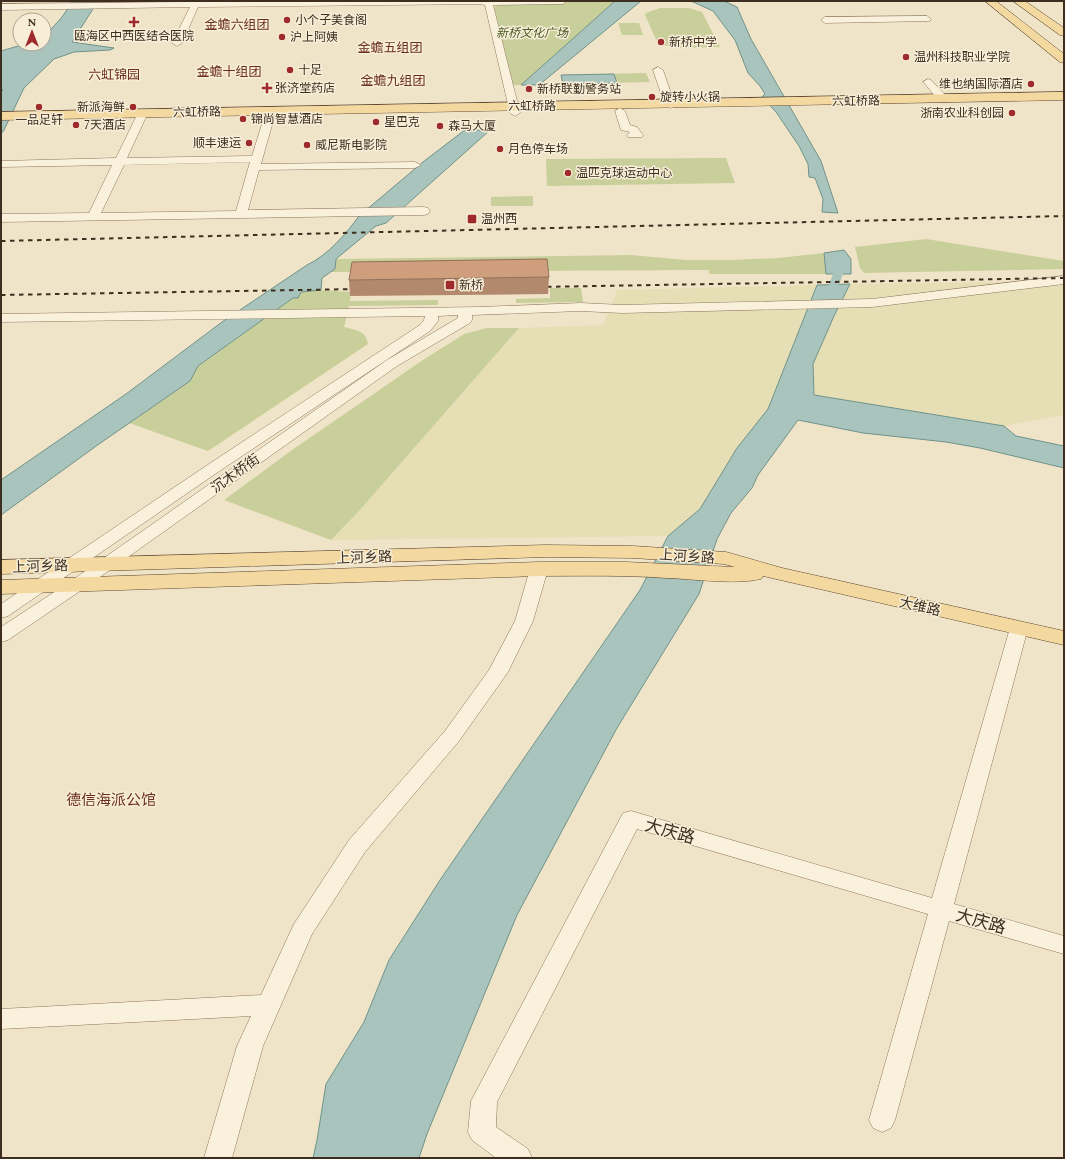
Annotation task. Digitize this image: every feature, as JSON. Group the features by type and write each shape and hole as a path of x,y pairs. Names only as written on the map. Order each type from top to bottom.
{"main road":[{"path":"990,1 1064,60"},
{"path":"999,1 1013,4 1064,33"},
{"path":"1013,4 1030,33"},
{"path":"1013,4 1064,42"},
{"path":"1013,4 1064,50"},
{"name":"六虹桥路","path":"793,105 1064,96"},
{"name":"六虹桥路","path":"1,116 141,117 506,107 1064,102"},
{"name":"六虹桥路","path":"506,107 620,111 766,105"},
{"name":"六虹桥路","path":"1,120 35,117 270,113"},
{"name":"上河乡路","path":"1,587 40,586 104,564 546,551 630,560 726,566"},
{"name":"上河乡路","path":"1,567 74,575 539,569 630,560"},
{"name":"大维路","path":"726,566 776,573 1064,638"}],"street":[{"path":"483,1 483,23"},
{"path":"483,1 496,30 506,107"},
{"path":"1,7 195,5 301,2 563,1"},
{"path":"177,43 195,5"},
{"path":"826,20 927,19"},
{"path":"658,70 670,105"},
{"path":"928,82 944,100"},
{"path":"620,111 625,128 633,129 638,135 632,135"},
{"path":"241,214 270,113"},
{"path":"93,217 141,117"},
{"path":"1,164 120,162 414,165"},
{"path":"1,218 424,211"},
{"path":"465,316 581,307 622,309 872,304 1064,280"},
{"path":"1,318 465,316 877,310 1064,291"},
{"path":"1,326 432,316"},
{"name":"沉木桥街","path":"1,636 74,575 218,465 425,328 432,316"},
{"name":"沉木桥街","path":"104,564 392,363 465,316"},
{"path":"218,1158 250,1046 302,931 357,846 452,736 498,672 524,621 539,569"},
{"path":"1,612 40,586"},
{"path":"882,1120 1019,628"},
{"name":"大庆路","path":"518,1158 482,1132 484,1101 631,819 1064,945"},
{"path":"1,1019 269,1005"}],"shaded area":[{"path":"1064,281 1064,415 1004,426 814,395 813,364 850,284"},
{"path":"817,285 768,409 737,448 700,509 668,536 331,540 359,511 519,328 603,325 617,290"}],"green space":[{"name":"新桥文化广场","path":"615,1 521,85 512,85 494,7 507,2"},
{"path":"660,8 689,8 702,12 720,47 679,48 658,44 645,15 646,13"},
{"path":"618,23 639,23 643,35 622,35"},
{"path":"646,73 650,82 563,84 561,75"},
{"path":"726,158 735,183 547,186 546,159"},
{"path":"533,196 533,206 491,206 491,197"},
{"path":"926,239 1064,261 1064,269 864,273 860,268 855,247"},
{"path":"824,253 826,274 709,274 709,270 331,272 335,269 336,259 631,255 686,260 730,260 778,258"},
{"path":"550,288 581,288 583,302 516,303 516,299 550,298"},
{"path":"321,290 351,292 350,301 438,300 438,305 349,306 344,327 362,333 367,339 368,344 208,451 129,423 190,381 198,366 293,298 298,298 301,292"},
{"path":"487,328 519,328 359,511 331,540 224,500 292,450 420,362 464,334"}],"water":[{"path":"73,1 98,1 72,42 114,48 110,50 74,52 54,59 24,88 1,134 1,92 3,90 1,88 1,51 12,48 12,52 52,52 52,28"},
{"path":"615,1 641,1 539,85 521,85"},
{"path":"691,1 724,1 737,7 751,39 821,161 838,213 822,212 823,199 815,178 809,177 808,164 799,146 776,112 762,97 765,94 748,73 735,40 713,11"},
{"path":"614,74 617,83 563,84 561,75"},
{"path":"466,129 489,131 386,223 376,226 336,259 335,269 322,278 321,290 301,292 298,298 293,298 198,366 190,381 99,444 1,515 1,480 126,394 222,322 322,256 342,237 359,216 423,162"},
{"path":"844,250 851,259 851,274 826,274 824,253"},
{"path":"850,284 813,364 814,395 1004,426 1016,436 1064,446 1064,468 980,448 946,442 863,433 798,420 758,475 752,488 731,513 717,539 699,594 617,728 517,915 427,1134 419,1158 313,1158 326,1084 364,1022 389,960 440,880 640,590 668,536 700,509 737,448 768,409 817,285"}],"building":[{"path":"547,259 549,277 349,280 352,262"}],"waterway":[{"path":"828,300 838,274 838,258"}],"railway":[{"path":"1,241 1064,216"},
{"path":"538,287 1064,278"},
{"path":"1,295 360,289"}],"place":[{"name":"小个子美食阁","path":"287,20"},
{"name":"瓯海区中西医结合医院","path":"134,22"},
{"name":"沪上阿姨","path":"282,37"},
{"name":"新桥中学","path":"661,42"},
{"name":"温州科技职业学院","path":"906,57"},
{"name":"十足","path":"290,70"},
{"name":"维也纳国际酒店","path":"1031,84"},
{"name":"张济堂药店","path":"267,88"},
{"name":"新桥联勤警务站","path":"529,89"},
{"name":"旋转小火锅","path":"652,97"},
{"name":"一品足轩","path":"39,107"},
{"name":"新派海鲜","path":"133,107"},
{"name":"浙南农业科创园","path":"1012,113"},
{"name":"锦尚智慧酒店","path":"243,119"},
{"name":"星巴克","path":"376,122"},
{"name":"7天酒店","path":"76,125"},
{"name":"森马大厦","path":"440,126"},
{"name":"顺丰速运","path":"249,143"},
{"name":"威尼斯电影院","path":"307,145"},
{"name":"月色停车场","path":"500,149"},
{"name":"温匹克球运动中心","path":"568,173"},
{"name":"温州西","path":"472,219"},
{"name":"新桥","path":"450,285"}],"district":[{"name":"金蟾六组团","path":"237,24"},
{"name":"金蟾五组团","path":"390,47"},
{"name":"金蟾十组团","path":"229,71"},
{"name":"六虹锦园","path":"114,74"},
{"name":"金蟾九组团","path":"393,80"},
{"name":"德信海派公馆","path":"111,800"}]}
